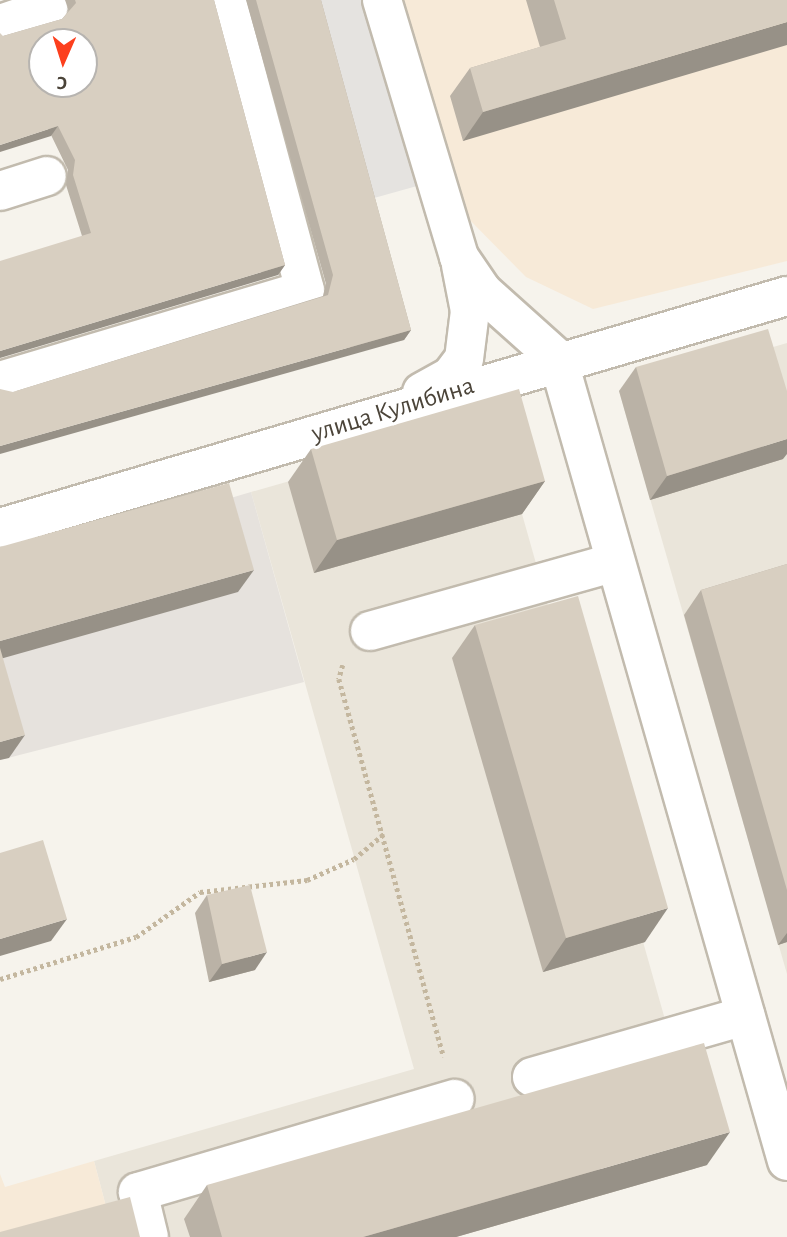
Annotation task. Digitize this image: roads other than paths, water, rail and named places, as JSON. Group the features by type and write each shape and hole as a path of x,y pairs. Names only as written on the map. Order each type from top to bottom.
{"street":[{"path":"0,381 305,290 227,0"},
{"path":"373,416 451,376 464,359 470,311 459,257 382,0"},
{"path":"0,24 48,8"},
{"path":"0,191 47,176"},
{"path":"459,257 483,292 558,359 612,564 787,1161"},
{"name":"улица Кулибина","path":"0,528 558,359 787,296"},
{"path":"370,631 612,564"},
{"path":"532,1077 745,1016"},
{"path":"149,1237 138,1192 455,1099"}]}
